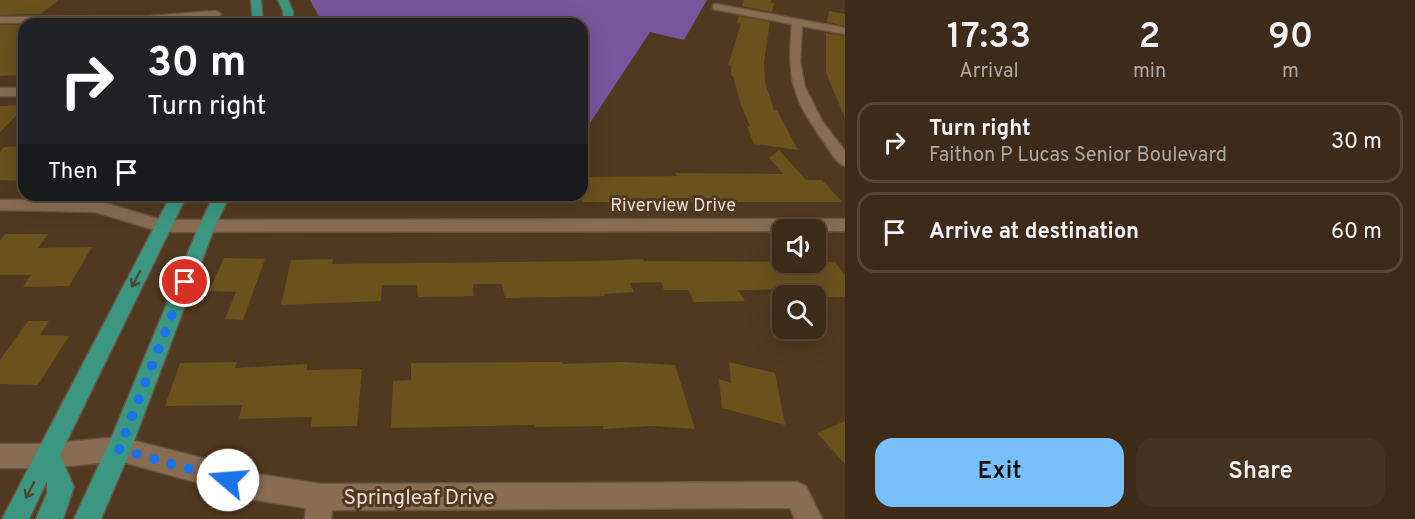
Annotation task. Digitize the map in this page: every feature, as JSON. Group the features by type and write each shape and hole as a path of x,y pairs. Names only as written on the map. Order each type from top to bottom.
{"main road":[{"path":"256,0 258,18"},
{"path":"283,0 288,11 288,18"},
{"path":"15,519 176,201"},
{"path":"87,519 119,449 207,226 219,201"},
{"path":"47,456 61,478 61,493 49,519"}],"street":[{"path":"716,8 845,31"},
{"path":"162,18 216,14"},
{"path":"0,20 18,20"},
{"path":"797,22 796,75 806,102 821,128 845,161"},
{"path":"0,92 18,92"},
{"name":"Riverview Drive","path":"0,205 96,206 162,226 845,225"},
{"name":"Springleaf Drive","path":"0,456 47,456 119,449 213,474 319,508 797,495 809,519"}],"shaded area":[{"path":"310,0 707,0 684,40 650,32 588,126 588,18 320,18"}],"building":[{"path":"0,0 59,0 41,14 0,15"},
{"path":"744,0 771,0 771,3 774,3 772,12 742,6"},
{"path":"829,11 845,14 845,26 827,22"},
{"path":"739,16 770,22 764,62 765,82 774,110 777,110 798,150 754,144 747,126 750,126 731,75 731,66 728,65 741,24 737,23"},
{"path":"0,25 18,25 18,75 0,76"},
{"path":"826,33 845,36 845,118 826,73"},
{"path":"18,105 18,114 0,132 0,106"},
{"path":"18,146 18,181 0,180 0,152 4,147"},
{"path":"779,150 806,180 822,180 842,202 582,202 588,201 588,177 677,176 675,173 783,174 769,158"},
{"path":"5,234 48,234 38,248 92,247 69,286 23,287 31,275 0,275 0,241"},
{"path":"224,258 265,259 243,320 225,319 236,292 209,291"},
{"path":"333,259 332,264 643,259 644,261 772,262 772,273 826,273 826,262 835,262 845,275 845,297 826,297 826,285 772,285 772,290 738,290 745,301 694,302 688,290 664,290 661,282 630,283 634,292 604,294 605,296 505,298 502,284 473,284 474,296 418,297 417,285 382,285 381,301 281,305 291,260"},
{"path":"28,321 49,321 40,335 69,336 38,385 0,384 0,360"},
{"path":"237,362 235,368 307,364 307,370 362,369 357,426 311,427 312,417 239,419 242,405 165,406 180,363"},
{"path":"562,362 563,364 623,362 675,365 695,429 653,426 603,429 603,426 535,427 535,425 391,428 393,381 411,380 411,363"},
{"path":"729,362 775,373 785,425 722,408 719,379 731,383"},
{"path":"845,421 845,464 817,433"}],"route":[{"path":"185,282 119,449 228,480"}]}
